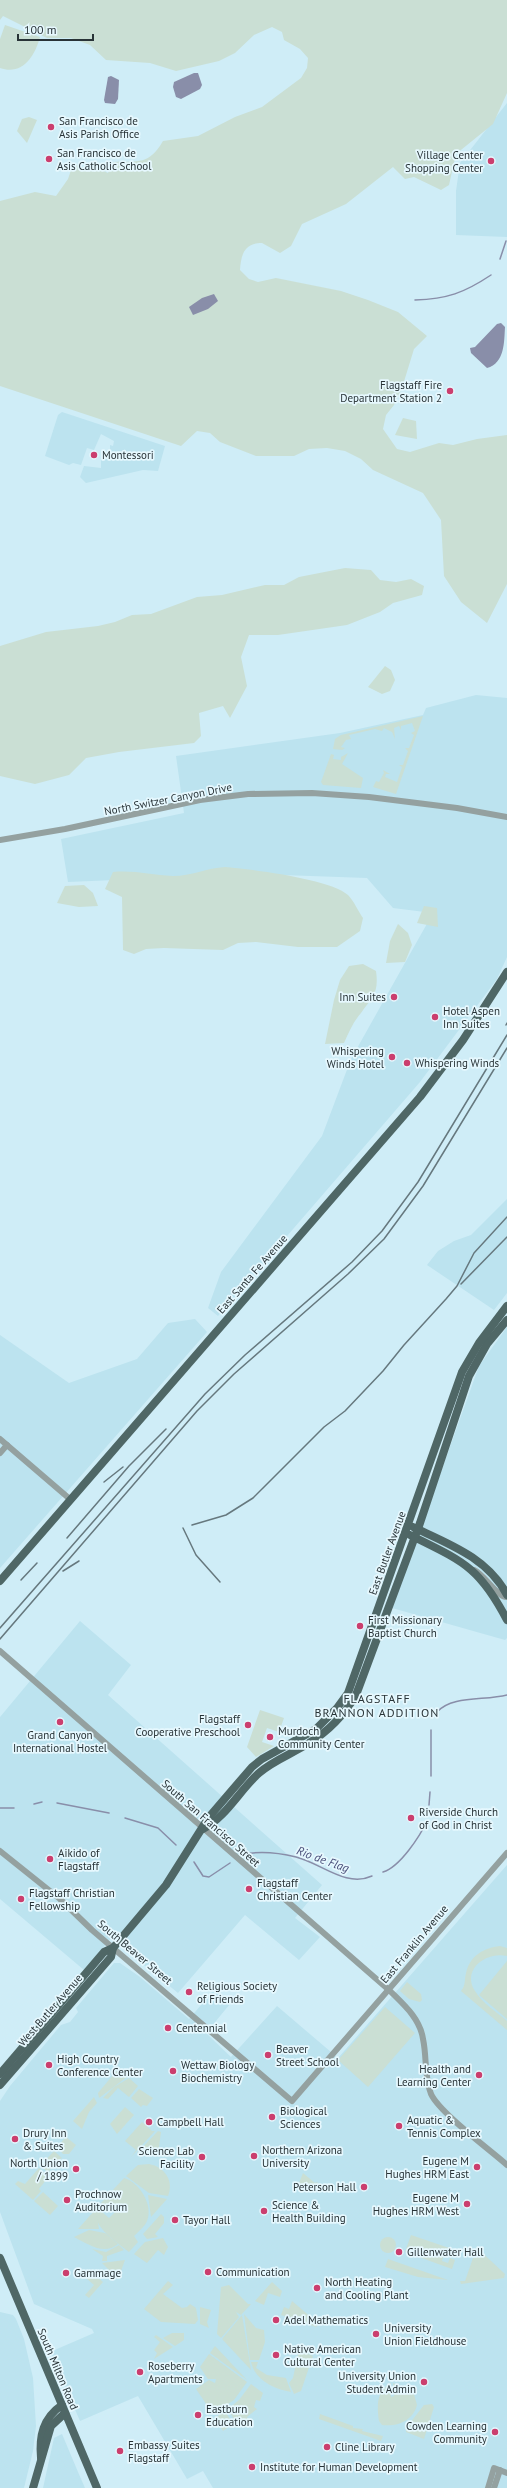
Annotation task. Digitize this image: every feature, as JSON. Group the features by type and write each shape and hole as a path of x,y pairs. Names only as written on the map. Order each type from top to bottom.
{"main road":[{"name":"East Santa Fe Avenue","path":"0,1581 420,1096 471,1029 507,972"},
{"name":"East Butler Avenue","path":"158,1896 203,1829 209,1817 252,1767 262,1759 316,1729 341,1703 357,1672 410,1535 409,1525 462,1372 479,1343 507,1306"},
{"name":"East Butler Avenue","path":"410,1535 417,1529 469,1376 487,1344 507,1320"},
{"path":"409,1525 477,1559 493,1575 507,1596"},
{"path":"410,1535 454,1556 473,1569 487,1586 507,1620"},
{"name":"West Butler Avenue","path":"0,2074 104,1952 113,1948 158,1896"},
{"name":"West Butler Avenue","path":"0,2085 111,1957 113,1948"},
{"path":"64,2011 64,2004 71,1992"},
{"name":"South Milton Road","path":"0,2258 97,2488"},
{"path":"33,2488 41,2458 40,2445 44,2425 53,2411 63,2409"}],"street":[{"name":"North Switzer Canyon Drive","path":"0,840 58,831 200,800 248,794 312,793 369,797 457,808 507,817"},
{"path":"0,1439 71,1500"},
{"path":"0,1453 7,1445"},
{"path":"473,1569 483,1575 499,1595 507,1596"},
{"name":"South San Francisco Street","path":"0,1651 389,1990 412,2014 420,2029 426,2074 432,2095 445,2111 507,2165"},
{"name":"South Beaver Street","path":"0,1851 60,1900 113,1948 292,2101"},
{"name":"East Franklin Avenue","path":"292,2101 507,1853"},
{"path":"497,2469 507,2473"},
{"path":"488,2488 497,2469"},
{"path":"494,2488 497,2469"}],"shaded area":[{"path":"194,73 198,73 202,85 200,89 181,99 176,97 173,87 174,82"},
{"path":"111,76 119,80 118,99 115,104 105,103 104,100 108,77"},
{"path":"507,103 507,237 456,235 456,191 460,163"},
{"path":"214,294 218,301 208,309 193,315 189,307 202,298"},
{"path":"501,323 505,327 502,351 497,362 487,368 471,353 470,348 475,347 497,324"},
{"path":"62,412 165,446 158,471 143,470 86,483 80,477 84,466 101,468 101,460 103,461 105,456 102,452 110,455 110,445 113,446 114,441 101,434 94,450 87,448 81,465 73,463 69,465 45,456 58,415"},
{"path":"476,695 507,698 507,957 497,979 420,1082 218,1316 208,1308 221,1272 322,1136 351,1059 433,913 393,908 367,878 254,874 68,882 61,839 184,813 176,756 340,733 423,715 426,708"},
{"path":"507,1199 507,1293 494,1310 427,1265 438,1251 454,1241 471,1235"},
{"path":"195,1319 207,1332 0,1568 0,1335 69,1383 137,1359 168,1323"},
{"path":"507,1327 507,1638 505,1640 392,1608 479,1366"},
{"path":"80,1621 131,1665 108,1695 322,1885 295,1918 320,1937 299,1960 245,1915 178,1993 111,1938 84,1970 0,1899 0,1717"},
{"name":"Northern Arizona University","path":"507,1865 507,2488 213,2488 203,2471 187,2479 138,2396 80,2421 50,2352 94,2333 92,2329 34,2304 0,2212 0,2101 10,2086 61,2025 70,2022 78,2012 76,2008 114,1963 120,1963 140,1977 189,2019 214,1990 230,2004 206,2033 231,2057 277,2006 338,2058"},
{"path":"0,2312 13,2315 16,2319 24,2339 33,2378 36,2426 33,2451 24,2488 0,2488"},
{"path":"62,2434 85,2488 43,2488 54,2438"}],"green space":[{"path":"0,0 507,0 507,93 493,124 456,154 449,185 441,190 414,177 405,179 393,167 346,204 302,224 291,246 280,253 262,243 251,245 247,248 241,259 240,270 249,279 258,282 276,278 341,291 368,300 398,312 427,336 414,349 402,388 394,405 386,415 383,429 397,449 410,452 439,443 453,445 477,439 507,435 507,584 487,623 461,602 444,576 441,520 423,493 373,470 361,459 345,451 327,448 309,449 294,456 256,456 220,442 210,433 197,431 181,446 0,386 0,201 35,192 56,196 68,179 73,164 86,168 89,164 108,173 113,162 137,161 148,158 158,149 163,141 198,136 235,117 262,107 301,78 307,68 308,58 300,49 284,40 282,32 272,27 254,35 235,53 219,61 176,71 150,63 106,60 90,45 71,38 47,38 3,16 0,20"},
{"path":"5,25 40,37 31,57 21,67 15,69 8,70 0,68 0,39"},
{"path":"29,117 37,120 27,143 17,131 22,119"},
{"path":"403,418 416,421 417,439 395,435"},
{"path":"345,568 371,570 380,580 396,582 411,579 424,586 422,595 393,603 380,612 347,625 278,635 249,635 241,657 247,686 230,718 223,706 199,713 201,736 194,743 119,752 86,758 69,775 35,784 0,776 0,646 46,632 98,626 115,622 132,615 151,614 197,597 222,595 265,585 284,585 299,577"},
{"path":"385,666 391,670 395,680 390,691 382,694 368,687"},
{"path":"423,716 396,794 373,787 376,781 379,782 384,773 383,770 390,774 386,774 385,777 397,782 402,767 399,765 403,765 408,751 405,748 409,748 414,735 411,733 415,731 412,723 401,726 401,730 399,726 394,728 395,739 392,732 384,728 382,731 375,729 349,735 351,739 346,740 341,747 345,748 342,750 333,749 335,739 341,735"},
{"path":"348,753 342,764 363,778 361,788 323,785 321,782 331,754 334,755 333,759 341,760 341,757"},
{"path":"225,867 290,876 325,884 339,889 350,897 363,918 360,931 337,947 298,947 256,942 238,943 223,950 164,948 146,949 134,954 123,950 122,897 105,889 113,872 136,872 173,876 186,875"},
{"path":"84,885 93,893 98,906 79,907 57,903 65,886"},
{"path":"424,906 437,908 438,927 417,923"},
{"path":"398,924 408,933 412,945 405,962 386,963 390,941"},
{"path":"363,964 376,971 377,984 374,994 353,1024 344,1043 325,1044 334,1000 340,980 349,966"},
{"path":"260,1710 284,1718 279,1732 267,1728 262,1742 274,1746 256,1757 247,1747"},
{"path":"500,1946 507,1948 507,1956 499,1955 484,1959 478,1963 471,1976 472,1983 478,1995 507,2021 507,2030 461,1991 463,1989 468,1967 474,1958 483,1951"},
{"path":"507,1961 507,2019 479,1995"},
{"path":"407,1982 421,1994 422,2000 420,2002 409,1999 400,1991"},
{"path":"385,2007 415,2033 368,2087 338,2060"},
{"path":"118,2069 127,2077 99,2098 98,2093"},
{"path":"129,2078 138,2086 129,2097 118,2088 108,2099 103,2098 114,2087"},
{"path":"139,2089 153,2098 147,2106 143,2105 141,2107 131,2098"},
{"path":"94,2097 97,2103 89,2112 82,2129 73,2121"},
{"path":"125,2107 134,2115 117,2134 110,2124"},
{"path":"142,2122 152,2131 155,2131 131,2157 136,2150 125,2141"},
{"path":"158,2131 161,2132 158,2154 137,2153"},
{"path":"66,2137 76,2145 69,2154 63,2154 57,2147"},
{"path":"54,2151 62,2158 52,2163 49,2173 40,2166"},
{"path":"149,2164 160,2168 167,2176 170,2185 168,2196 149,2193 126,2176 138,2165"},
{"path":"39,2168 46,2174 46,2180 39,2189 41,2191 33,2200 15,2184 18,2181 25,2184"},
{"path":"303,2173 315,2183 317,2182 319,2185 315,2189 299,2190 303,2186 299,2183"},
{"path":"124,2178 130,2180 140,2189 147,2201 149,2215 146,2223 134,2236 138,2242 129,2252 104,2232 96,2218 96,2212 100,2205 104,2209 102,2212 109,2218 115,2212 108,2205 106,2208 101,2203"},
{"path":"43,2192 58,2206 50,2215 34,2201"},
{"path":"148,2195 167,2199 151,2217"},
{"path":"95,2210 99,2229 78,2229"},
{"path":"161,2214 164,2217 164,2223 155,2234 158,2237 147,2239 143,2234"},
{"path":"89,2230 105,2233 118,2244 107,2249 102,2249 96,2248 74,2237"},
{"path":"411,2235 458,2251 456,2257 451,2256 450,2252 445,2251 442,2261 448,2263 450,2258 455,2260 452,2269 405,2252"},
{"path":"388,2237 394,2239 396,2245 394,2251 388,2253 382,2251 380,2245 382,2239"},
{"path":"163,2238 168,2247 164,2255 158,2250 147,2263 134,2254 145,2242"},
{"path":"119,2245 124,2250 107,2256 107,2261 102,2261 103,2256 92,2249 106,2252"},
{"path":"476,2247 505,2274 504,2278 461,2284 460,2281 465,2281 473,2258 476,2258"},
{"path":"388,2259 448,2280 418,2277 385,2267"},
{"path":"125,2260 118,2279 102,2263"},
{"path":"86,2273 91,2277 96,2276 103,2282 89,2298 85,2295 94,2285 86,2278"},
{"path":"168,2281 173,2285 163,2294 182,2308 187,2307 190,2304 196,2308 198,2320 195,2324 161,2322 144,2309"},
{"path":"272,2282 282,2291 280,2297 268,2293 264,2305 255,2301"},
{"path":"229,2285 248,2304 251,2304 241,2315 236,2312 239,2317 221,2338 217,2334 221,2287"},
{"path":"292,2301 319,2324 316,2327 281,2315 284,2307 289,2309"},
{"path":"200,2307 211,2310 207,2322 209,2328 200,2324"},
{"path":"244,2314 256,2328 264,2330 265,2342 259,2360 250,2360"},
{"path":"242,2315 251,2370 222,2339"},
{"path":"172,2333 184,2333 184,2340 175,2346 163,2338"},
{"path":"156,2335 173,2347 154,2359 157,2353 154,2350 160,2342 154,2337"},
{"path":"215,2346 247,2380 210,2353"},
{"path":"303,2352 313,2356 301,2391 294,2394 289,2383 293,2378 298,2354"},
{"path":"209,2354 247,2382 234,2400 213,2414 196,2389 209,2380 215,2383 216,2379 208,2379 200,2367"},
{"path":"251,2362 258,2362 256,2368 267,2375 286,2378 291,2392 278,2389 266,2383 256,2374"},
{"path":"391,2383 391,2397 394,2396 393,2383 414,2394 417,2405 412,2415 404,2422 393,2425 382,2425 379,2421 379,2399 383,2390"},
{"path":"251,2384 263,2393 260,2401 256,2400 254,2407 257,2409 247,2417 248,2420 238,2426 228,2409 239,2400"},
{"path":"432,2404 434,2407 424,2439 406,2432 406,2428 424,2405"},
{"path":"225,2411 233,2424 223,2431 215,2418"},
{"path":"320,2414 353,2426 353,2428 363,2429 362,2431 383,2436 381,2441 319,2419"}],"waterway":[{"path":"500,259 506,241"},
{"path":"415,300 437,298 455,294 464,291 491,275"},
{"name":"Rio de Flag","path":"437,1712 451,1703 469,1699 507,1695"},
{"name":"Rio de Flag","path":"431,1730 431,1776"},
{"name":"Rio de Flag","path":"429,1805 430,1792"},
{"name":"Rio de Flag","path":"34,1804 42,1802"},
{"name":"Rio de Flag","path":"57,1803 109,1813"},
{"name":"Rio de Flag","path":"0,1808 14,1808"},
{"name":"Rio de Flag","path":"125,1818 158,1828 176,1845"},
{"name":"Rio de Flag","path":"383,1872 403,1858 420,1835 427,1821"},
{"name":"Rio de Flag","path":"244,1854 284,1854 305,1860 343,1877 362,1879 372,1876"},
{"name":"Rio de Flag","path":"194,1862 203,1876 209,1877 230,1863"}],"railway":[{"path":"0,1628 205,1394 245,1355 352,1262 382,1231 418,1182 507,1035"},
{"path":"0,1639 197,1411 234,1374 348,1274 384,1239 423,1186 507,1048"},
{"path":"192,1525 226,1515 253,1498 324,1427 345,1411 383,1371 404,1345 457,1286 474,1253 507,1217"},
{"path":"461,1284 507,1237"},
{"path":"67,1538 129,1466 166,1429"},
{"path":"104,1482 123,1467"},
{"path":"183,1528 196,1555 220,1582"},
{"path":"63,1571 79,1561"},
{"path":"21,1580 37,1563"}],"place":[{"name":"San Francisco de Asis Parish Office","path":"51,127"},
{"name":"San Francisco de Asis Catholic School","path":"49,159"},
{"name":"Village Center Shopping Center","path":"491,161"},
{"name":"Flagstaff Fire Department Station 2","path":"450,391"},
{"name":"Montessori","path":"94,455"},
{"name":"Inn Suites","path":"394,997"},
{"name":"Hotel Aspen Inn Suites","path":"435,1017"},
{"name":"Whispering Winds Hotel","path":"392,1057"},
{"name":"Whispering Winds","path":"407,1063"},
{"name":"First Missionary Baptist Church","path":"360,1626"},
{"name":"Grand Canyon International Hostel","path":"60,1722"},
{"name":"Flagstaff Cooperative Preschool","path":"248,1725"},
{"name":"Murdoch Community Center","path":"270,1737"},
{"name":"Riverside Church of God in Christ","path":"411,1818"},
{"name":"Aikido of Flagstaff","path":"50,1859"},
{"name":"Flagstaff Christian Center","path":"249,1889"},
{"name":"Flagstaff Christian Fellowship","path":"21,1899"},
{"name":"Religious Society of Friends","path":"189,1992"},
{"name":"Centennial","path":"168,2028"},
{"name":"Beaver Street School","path":"268,2055"},
{"name":"High Country Conference Center","path":"49,2065"},
{"name":"Wettaw Biology Biochemistry","path":"173,2071"},
{"name":"Health and Learning Center","path":"479,2075"},
{"name":"Biological Sciences","path":"272,2117"},
{"name":"Campbell Hall","path":"149,2122"},
{"name":"Aquatic & Tennis Complex","path":"399,2126"},
{"name":"Drury Inn & Suites","path":"15,2139"},
{"name":"Northern Arizona University","path":"254,2156"},
{"name":"Science Lab Facility","path":"202,2157"},
{"name":"Eugene M Hughes HRM East","path":"477,2167"},
{"name":"North Union / 1899","path":"76,2169"},
{"name":"Peterson Hall","path":"364,2187"},
{"name":"Prochnow Auditorium","path":"67,2200"},
{"name":"Eugene M Hughes HRM West","path":"467,2204"},
{"name":"Science & Health Building","path":"264,2211"},
{"name":"Tayor Hall","path":"175,2220"},
{"name":"Gillenwater Hall","path":"399,2252"},
{"name":"Communication","path":"208,2272"},
{"name":"Gammage","path":"66,2273"},
{"name":"North Heating and Cooling Plant","path":"317,2288"},
{"name":"Adel Mathematics","path":"276,2320"},
{"name":"University Union Fieldhouse","path":"376,2334"},
{"name":"Native American Cultural Center","path":"276,2355"},
{"name":"Roseberry Apartments","path":"140,2372"},
{"name":"University Union Student Admin","path":"424,2382"},
{"name":"Eastburn Education","path":"198,2415"},
{"name":"Cowden Learning Community","path":"495,2432"},
{"name":"Cline Library","path":"327,2447"},
{"name":"Embassy Suites Flagstaff","path":"120,2451"},
{"name":"Institute for Human Development","path":"252,2467"}],"district":[{"name":"FLAGSTAFF BRANNON ADDITION","path":"377,1705"}]}
